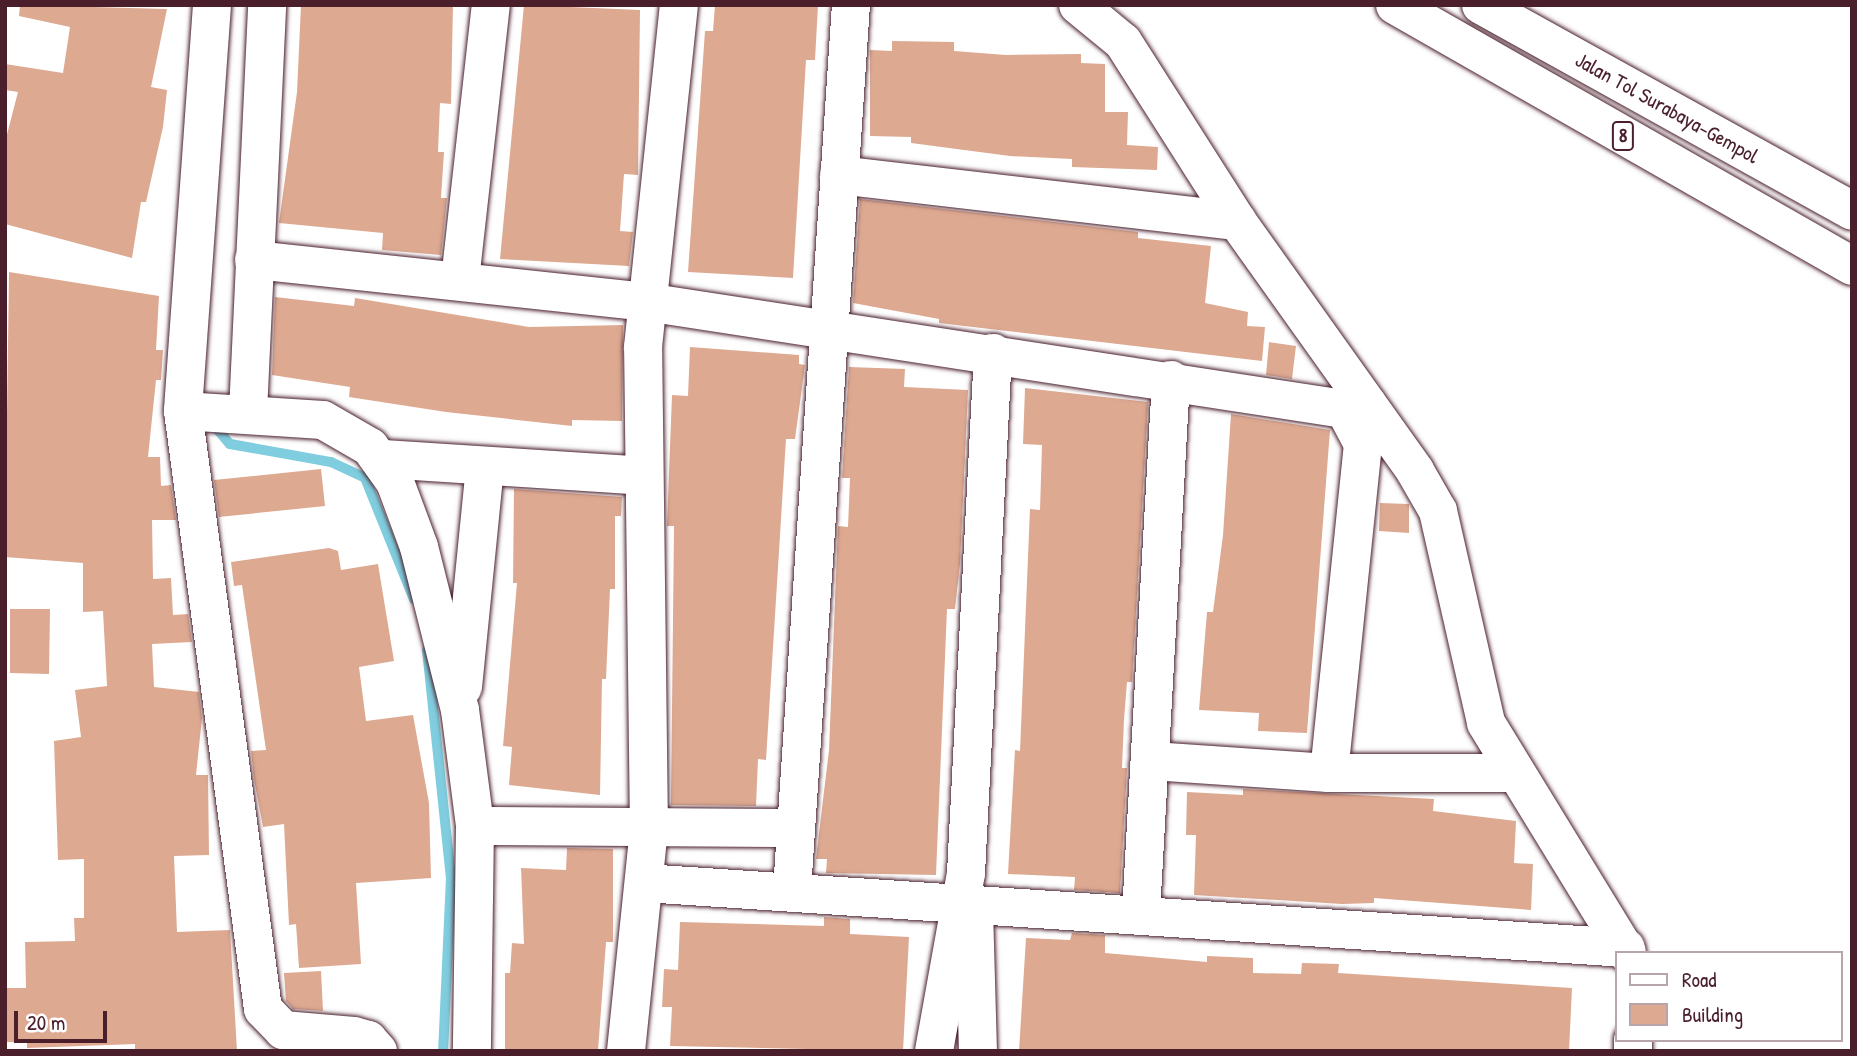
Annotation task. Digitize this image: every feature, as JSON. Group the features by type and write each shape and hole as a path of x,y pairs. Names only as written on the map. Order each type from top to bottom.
{"main road":[{"path":"212,5 187,411 263,1009 283,1030 354,1036 368,1040 377,1051"},
{"path":"244,411 267,5"},
{"path":"460,280 491,5"},
{"path":"626,1051 649,830 643,475 646,302 679,5"},
{"path":"792,890 794,828 851,5"},
{"path":"1066,5 1078,6 1123,42 1355,406 1438,512 1486,723 1512,773 1626,951"},
{"name":"8","path":"1395,5 1852,266"},
{"name":"Jalan Tol Surabaya–Gempol","path":"1481,5 1852,211"},
{"path":"839,175 1237,221"},
{"path":"254,260 646,302 828,331 1355,406"},
{"path":"978,1051 961,1000 993,353"},
{"path":"1141,913 1152,761 1171,380"},
{"path":"1329,773 1363,444 1355,406"},
{"path":"187,411 244,411 323,419 383,459 643,475"},
{"path":"383,459 419,547 460,710 475,826 472,1051"},
{"path":"460,710 485,466"},
{"path":"1152,761 1329,773 1512,773"},
{"path":"475,826 649,830 794,828"},
{"path":"644,883 966,894 1141,913 1626,951"},
{"path":"934,1051 961,1000"}],"building":[{"path":"20,5 167,9 151,87 167,90 163,127 146,202 141,202 132,258 5,224 5,142 18,92 5,90 5,64 63,73 70,27 19,16"},
{"path":"301,5 453,5 451,104 440,103 438,152 444,152 441,198 447,198 441,255 382,250 383,233 279,223 297,92"},
{"path":"524,5 640,10 638,175 624,174 620,231 633,232 629,266 500,259"},
{"path":"715,5 818,5 815,60 806,60 793,278 688,272 705,31 713,31"},
{"path":"892,41 954,42 954,51 1006,55 1081,54 1081,63 1105,64 1105,112 1128,112 1127,145 1158,147 1157,170 1072,167 1072,159 1010,156 911,143 911,137 870,136 870,50 892,51"},
{"path":"860,199 1138,232 1138,238 1211,246 1205,303 1248,312 1247,326 1265,327 1262,361 939,323 939,319 853,303"},
{"path":"9,272 159,296 156,350 163,350 161,380 156,380 148,457 160,457 161,486 171,485 176,520 152,520 153,579 171,578 173,615 188,614 192,642 152,644 154,687 199,692 202,718 196,775 208,775 209,855 174,856 177,932 230,930 237,1051 135,1051 135,1044 27,1048 27,1042 5,1042 5,988 26,988 25,942 75,941 74,918 84,918 84,859 58,860 54,741 81,737 75,690 107,686 103,611 83,612 83,563 5,557"},
{"path":"275,297 354,306 355,298 529,327 623,325 622,421 572,420 572,426 446,412 349,397 350,387 272,375"},
{"path":"1269,342 1296,346 1292,379 1266,375"},
{"path":"690,347 799,355 799,364 805,365 795,439 786,439 766,760 758,759 756,806 671,805 674,526 667,526 672,395 688,396"},
{"path":"849,367 905,369 904,387 968,390 960,564 955,609 947,609 936,875 826,873 827,859 816,859 829,750 838,526 848,527 850,478 842,478"},
{"path":"1025,388 1148,402 1132,682 1127,682 1124,720 1122,768 1127,768 1120,893 1074,890 1075,877 1008,874 1015,750 1020,751 1030,509 1040,510 1042,445 1023,444"},
{"path":"1231,414 1330,430 1307,733 1258,731 1259,713 1199,710 1207,612 1213,612 1223,535"},
{"path":"321,469 325,506 219,517 214,480"},
{"path":"514,489 622,497 621,516 615,516 615,589 610,589 606,679 602,679 600,795 509,785 512,747 503,746 517,583 513,583"},
{"path":"1380,503 1409,504 1409,533 1379,531"},
{"path":"329,548 338,551 341,570 378,564 394,661 359,667 366,721 413,715 429,803 431,878 356,883 361,964 299,968 296,924 289,925 284,824 263,827 254,779 251,751 266,750 242,585 234,586 231,562"},
{"path":"10,609 50,609 49,674 10,673"},
{"path":"1243,789 1434,799 1433,811 1516,821 1514,863 1533,864 1531,910 1374,898 1374,903 1342,904 1194,895 1196,835 1186,835 1187,792 1243,795"},
{"path":"567,848 613,849 613,942 606,942 598,1051 505,1051 505,973 510,973 512,943 524,944 521,868 566,870"},
{"path":"824,917 850,919 850,934 909,937 903,1051 670,1046 672,1007 662,1007 664,969 678,970 680,922 824,926"},
{"path":"1072,933 1105,935 1105,953 1207,962 1207,956 1253,958 1253,973 1301,974 1302,963 1339,964 1338,973 1572,988 1569,1051 1019,1051 1026,938 1070,940"},
{"path":"321,971 323,1011 293,1009 286,1001 284,973"}],"waterway":[{"path":"213,424 230,444 331,462 365,478 414,599"},
{"path":"427,650 451,877 443,1051"}]}
